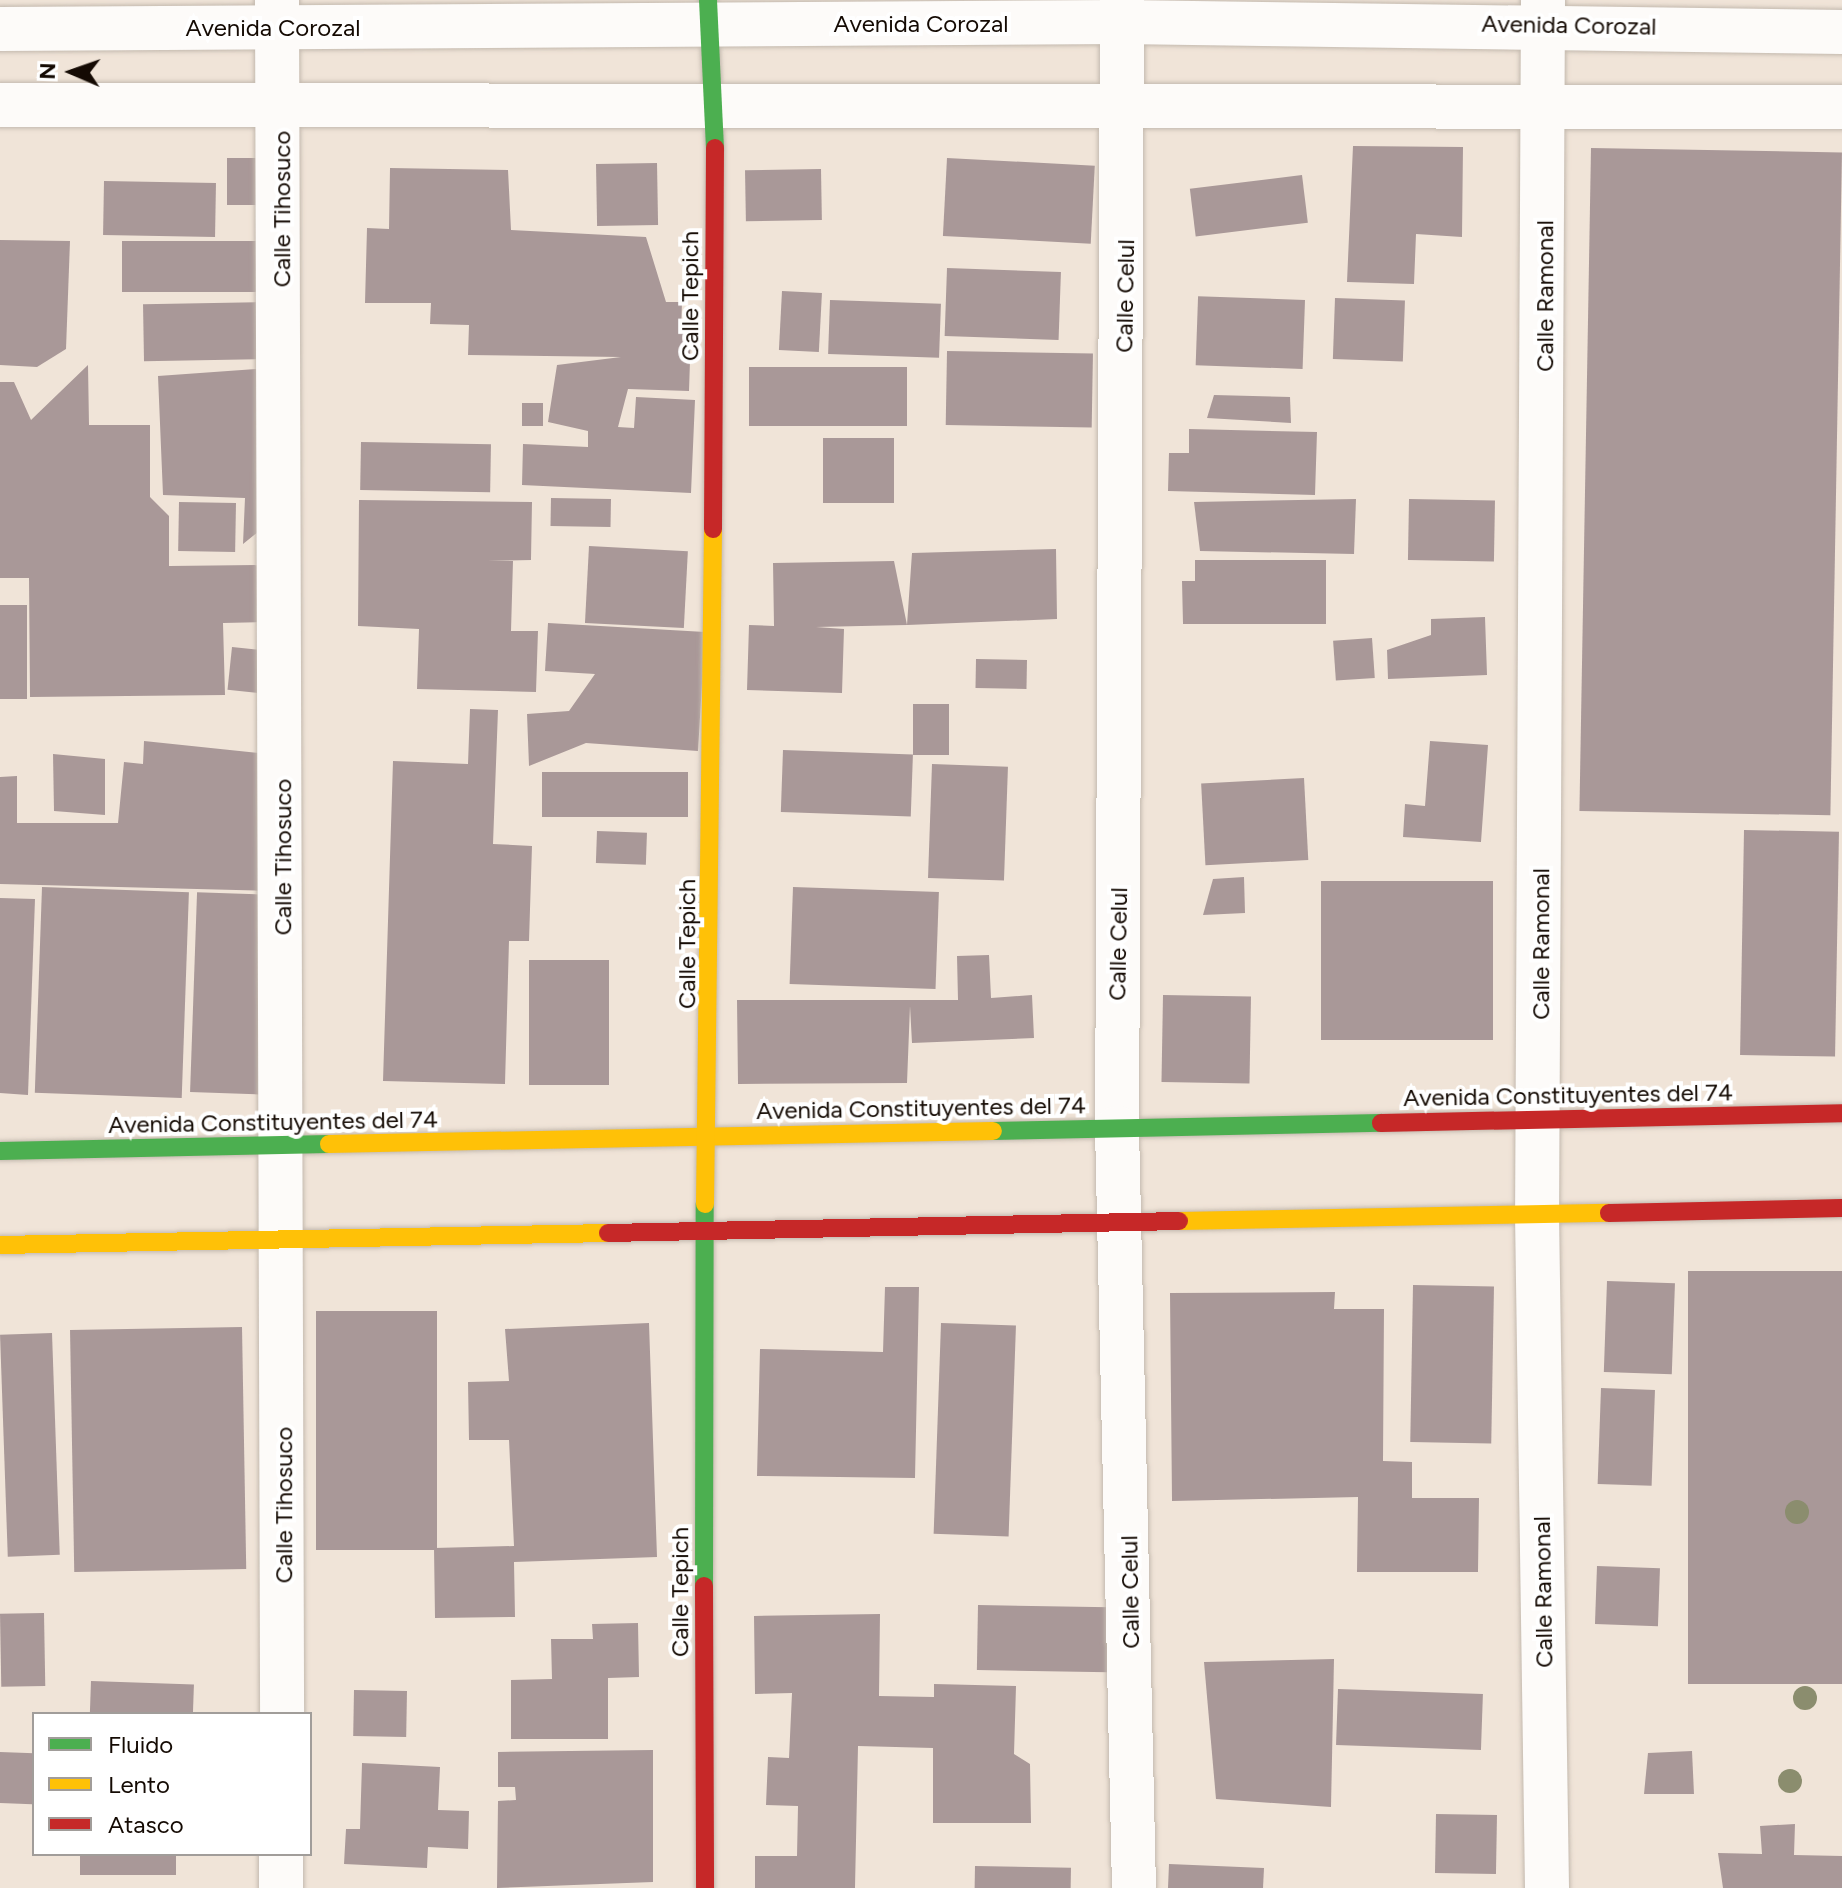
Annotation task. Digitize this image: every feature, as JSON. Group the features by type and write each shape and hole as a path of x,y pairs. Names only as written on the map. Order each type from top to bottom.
{"main road":[{"name":"Calle Tepich","path":"705,1888 703,1231 710,1136 715,103 708,12"},
{"name":"Avenida Constituyentes del 74","path":"0,1151 1842,1113"},
{"path":"0,1245 1842,1208"}],"street":[{"name":"Avenida Corozal","path":"0,29 277,14 1122,11 1543,12 1842,32"},
{"name":"Calle Celul","path":"1122,11 1126,104 1117,1128 1124,1222 1134,1888"},
{"name":"Calle Ramonal","path":"1543,12 1546,104 1537,1214 1547,1888"},
{"name":"Calle Tihosuco","path":"277,14 282,105 286,1240 282,1712"},
{"path":"0,105 715,103 1842,107"},
{"path":"281,1856 281,1888"}],"building":[{"path":"1353,146 1463,147 1462,237 1416,234 1414,284 1347,282"},
{"path":"1591,148 1842,152 1830,815 1579,811"},
{"path":"227,158 270,158 270,205 227,205"},
{"path":"947,158 1095,166 1091,244 943,236"},
{"path":"657,163 658,225 597,226 596,164"},
{"path":"390,168 508,170 511,230 646,237 666,302 682,302 681,331 691,331 689,391 628,389 618,427 634,428 636,397 695,400 691,493 522,485 523,444 588,447 588,431 548,422 557,365 621,357 468,355 469,325 430,324 431,303 365,303 367,228 389,229"},
{"path":"821,169 822,220 746,221 745,170"},
{"path":"1302,175 1308,223 1196,236 1190,189"},
{"path":"104,181 216,183 215,237 103,235"},
{"path":"0,240 70,241 66,349 37,367 0,365"},
{"path":"122,241 265,241 265,292 122,292"},
{"path":"947,268 1061,272 1059,340 945,336"},
{"path":"782,291 822,293 819,352 779,350"},
{"path":"1198,296 1305,300 1303,369 1196,365"},
{"path":"1335,298 1405,300 1403,361 1333,359"},
{"path":"830,300 941,304 939,358 828,354"},
{"path":"267,302 268,359 144,361 143,304"},
{"path":"947,351 1093,354 1092,428 946,425"},
{"path":"88,365 89,425 150,425 150,497 169,516 169,566 267,565 267,622 223,623 225,695 30,697 29,578 0,578 0,382 14,382 31,420"},
{"path":"749,367 907,367 907,426 749,426"},
{"path":"270,368 273,520 243,544 245,498 163,495 158,376"},
{"path":"1214,395 1290,397 1291,423 1207,418"},
{"path":"522,403 543,403 543,426 522,426"},
{"path":"1189,429 1317,432 1315,495 1168,491 1169,453 1189,453"},
{"path":"823,438 894,438 894,503 823,503"},
{"path":"361,442 491,444 490,492 360,490"},
{"path":"551,498 611,499 611,527 551,526"},
{"path":"1356,499 1354,554 1200,551 1194,502"},
{"path":"1409,499 1495,501 1494,561 1408,560"},
{"path":"359,500 532,502 531,560 487,561 513,561 511,631 538,631 536,692 417,689 419,629 358,626"},
{"path":"179,502 236,503 235,552 178,551"},
{"path":"589,546 688,551 684,628 585,623"},
{"path":"1056,549 1057,619 907,625 912,553"},
{"path":"1195,560 1326,560 1326,624 1183,624 1182,581 1195,581"},
{"path":"894,561 907,625 816,627 844,629 842,693 747,690 749,625 774,626 773,563"},
{"path":"0,605 27,605 27,699 0,699"},
{"path":"1485,617 1487,675 1388,679 1387,650 1431,635 1431,619"},
{"path":"548,623 705,632 698,751 586,743 529,766 527,714 569,711 595,674 545,671"},
{"path":"1372,638 1375,678 1336,681 1333,641"},
{"path":"232,647 281,652 276,695 228,690"},
{"path":"976,659 1027,660 1026,689 975,688"},
{"path":"913,704 949,704 949,755 913,755"},
{"path":"470,709 498,710 493,844 532,846 529,941 509,941 505,1084 383,1081 393,761 468,764"},
{"path":"144,741 268,754 271,891 0,884 0,777 17,776 17,823 118,823 124,762 143,764"},
{"path":"1430,741 1488,745 1481,842 1403,837 1405,804 1425,806"},
{"path":"783,750 913,755 911,816 781,812"},
{"path":"53,754 105,759 105,815 54,811"},
{"path":"932,764 1008,767 1004,881 928,878"},
{"path":"542,772 688,772 688,817 542,817"},
{"path":"1304,778 1308,860 1205,865 1201,783"},
{"path":"1744,830 1839,832 1835,1057 1740,1055"},
{"path":"597,831 647,833 646,865 596,863"},
{"path":"1244,877 1245,913 1203,915 1213,879"},
{"path":"1321,881 1493,881 1493,1040 1321,1040"},
{"path":"42,887 189,892 182,1098 35,1093"},
{"path":"793,887 939,892 936,989 790,984"},
{"path":"197,892 278,895 271,1095 190,1092"},
{"path":"0,898 35,899 28,1095 0,1093"},
{"path":"989,955 991,998 1032,995 1034,1038 912,1043 910,1006 907,1083 738,1084 737,1000 958,1000 957,956"},
{"path":"529,960 609,960 609,1085 529,1085"},
{"path":"1163,995 1251,997 1249,1084 1161,1082"},
{"path":"1688,1271 1842,1271 1842,1684 1688,1684"},
{"path":"1607,1281 1675,1283 1672,1374 1604,1372"},
{"path":"1413,1285 1494,1286 1491,1443 1410,1442"},
{"path":"885,1287 919,1287 915,1478 757,1476 760,1349 883,1352"},
{"path":"1335,1292 1334,1309 1384,1309 1383,1461 1412,1462 1412,1498 1479,1498 1478,1572 1357,1572 1358,1497 1172,1501 1170,1293"},
{"path":"316,1311 437,1311 437,1550 316,1550"},
{"path":"649,1323 657,1557 514,1562 515,1617 435,1618 434,1548 514,1546 509,1440 469,1440 468,1382 509,1381 505,1329"},
{"path":"941,1323 1016,1326 1009,1536 934,1534"},
{"path":"242,1327 246,1569 74,1572 70,1330"},
{"path":"52,1333 60,1555 8,1557 0,1335"},
{"path":"1601,1388 1655,1390 1652,1486 1598,1484"},
{"path":"1597,1566 1660,1568 1658,1626 1595,1624"},
{"path":"978,1605 1110,1607 1109,1672 977,1670"},
{"path":"44,1613 45,1686 1,1687 0,1614"},
{"path":"880,1614 879,1696 934,1697 934,1684 1016,1686 1014,1754 1030,1764 1031,1823 933,1823 933,1748 858,1746 855,1888 755,1888 755,1856 797,1856 798,1806 766,1805 768,1757 789,1758 792,1693 755,1694 754,1616"},
{"path":"638,1623 639,1677 608,1678 608,1739 511,1739 511,1680 552,1679 551,1639 593,1639 592,1624"},
{"path":"1334,1659 1331,1807 1216,1799 1204,1662"},
{"path":"91,1681 194,1685 193,1712 90,1712"},
{"path":"1338,1689 1483,1694 1481,1750 1336,1745"},
{"path":"354,1690 407,1691 406,1737 353,1736"},
{"path":"653,1750 653,1882 497,1888 498,1801 516,1800 515,1787 498,1787 498,1752"},
{"path":"1692,1751 1694,1794 1644,1794 1648,1753"},
{"path":"0,1752 32,1753 32,1804 0,1803"},
{"path":"362,1763 440,1767 438,1810 469,1811 468,1849 428,1847 427,1868 344,1864 346,1829 360,1829"},
{"path":"1436,1814 1497,1815 1496,1874 1435,1873"},
{"path":"1795,1824 1794,1855 1842,1856 1842,1888 1723,1888 1718,1853 1762,1854 1760,1826"},
{"path":"80,1856 176,1856 176,1875 80,1875"},
{"path":"1169,1864 1264,1868 1263,1888 1168,1888"},
{"path":"975,1866 1071,1868 1071,1888 975,1888"}],"traffic: fast":[{"path":"708,0 715,148"},
{"path":"993,1131 1381,1123"},
{"path":"0,1151 329,1144"},
{"path":"704,1586 705,1204"}],"traffic: slow":[{"path":"705,1204 713,529"},
{"path":"329,1144 993,1131"},
{"path":"1179,1221 1609,1213"},
{"path":"0,1245 608,1233"}],"traffic: jam":[{"path":"713,529 715,148"},
{"path":"1381,1123 1842,1113"},
{"path":"1609,1213 1842,1208"},
{"path":"608,1233 1179,1221"},
{"path":"704,1586 705,1888"}]}
